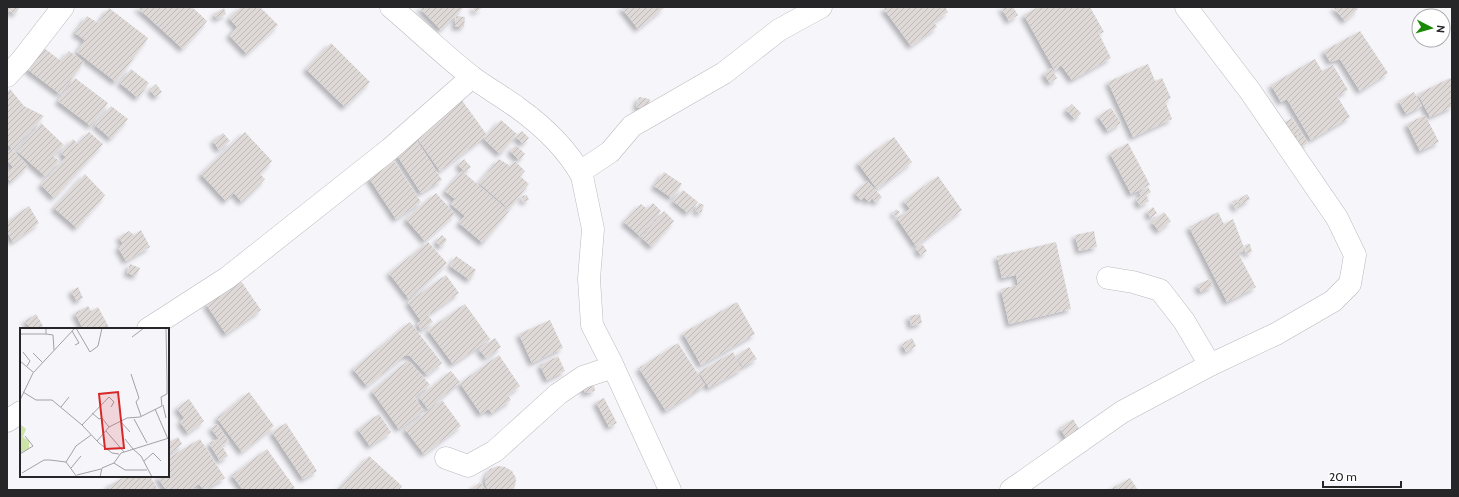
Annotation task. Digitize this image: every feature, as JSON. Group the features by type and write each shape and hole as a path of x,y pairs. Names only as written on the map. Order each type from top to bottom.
{"street":[{"path":"7,76 21,61 64,7"},
{"path":"391,7 472,77 519,109 553,137 572,159 580,172 593,229 589,279 592,325 613,366 670,490"},
{"path":"580,172 610,152 632,126 724,73 779,30 821,7"},
{"path":"1011,490 1122,412 1210,365 1276,334 1333,301 1350,284 1355,255 1337,218 1254,97 1186,7"},
{"path":"150,328 227,278 390,149 472,77"},
{"path":"1108,278 1133,282 1160,290 1184,321 1210,365"},
{"path":"446,458 468,466 495,451 558,394 583,377 613,366"},
{"path":"7,421 20,413"}],"building":[{"path":"7,7 20,7 15,14 7,9"},
{"path":"137,7 192,7 207,21 183,49"},
{"path":"241,7 260,7 278,25 247,54 229,35 237,27 229,18"},
{"path":"419,7 464,7 441,30"},
{"path":"472,7 483,7 476,12"},
{"path":"621,7 665,7 638,29"},
{"path":"886,7 945,7 948,12 934,22 937,27 911,46 884,9"},
{"path":"1001,7 1013,7 1018,15 1009,21"},
{"path":"1038,7 1090,7 1104,32 1099,34 1111,58 1072,80 1061,65 1055,71 1024,15"},
{"path":"1333,7 1356,7 1358,9 1345,21"},
{"path":"109,8 148,38 116,82 77,52 85,40 75,33 87,16 98,23"},
{"path":"224,8 226,14 217,19 214,14"},
{"path":"456,16 465,17 464,27 455,27"},
{"path":"1360,31 1388,73 1360,91 1340,59 1330,62 1324,51"},
{"path":"331,43 370,82 345,107 306,69"},
{"path":"44,48 61,61 69,51 84,62 60,94 27,69"},
{"path":"1315,59 1322,71 1333,65 1348,90 1337,96 1350,117 1311,140 1287,99 1281,102 1271,85"},
{"path":"1148,64 1155,81 1162,78 1171,98 1165,101 1172,119 1133,137 1108,82"},
{"path":"1051,68 1057,78 1050,83 1044,74"},
{"path":"131,69 149,83 138,98 120,83"},
{"path":"75,78 108,103 91,126 58,101"},
{"path":"1450,78 1452,82 1452,107 1430,117 1418,94"},
{"path":"156,84 162,92 156,97 150,90"},
{"path":"10,89 24,106 44,116 13,150 7,144 7,93"},
{"path":"1414,92 1422,106 1406,114 1399,101"},
{"path":"639,97 650,99 647,110 636,107"},
{"path":"461,99 487,135 440,171 415,135"},
{"path":"1072,104 1081,113 1075,119 1066,110"},
{"path":"111,106 128,119 111,139 95,125"},
{"path":"1111,108 1121,123 1108,131 1098,116"},
{"path":"1425,115 1439,142 1420,151 1407,124"},
{"path":"1292,118 1308,143 1301,148 1295,139 1299,136 1297,134 1292,137 1284,123"},
{"path":"501,120 517,134 500,154 484,139"},
{"path":"41,123 64,145 53,156 59,161 45,176 17,151"},
{"path":"522,131 529,138 523,144 516,137"},
{"path":"89,132 103,144 54,198 41,185 66,157 61,153 73,139 78,144"},
{"path":"245,132 272,161 260,174 265,179 242,202 234,193 226,201 201,174"},
{"path":"223,133 230,141 219,150 213,141"},
{"path":"894,137 912,162 877,189 858,163"},
{"path":"416,139 442,180 421,193 395,152"},
{"path":"1128,143 1150,185 1131,194 1110,153"},
{"path":"516,145 525,154 519,160 510,151"},
{"path":"12,149 28,166 11,182 7,178 7,173 13,167 7,160 7,153"},
{"path":"464,159 471,167 465,172 458,165"},
{"path":"499,159 510,166 515,161 525,171 520,176 529,184 509,209 479,183"},
{"path":"394,161 421,202 396,219 369,178"},
{"path":"462,171 509,211 483,243 459,223 465,216 451,204 455,199 445,191"},
{"path":"664,172 682,184 672,198 654,186"},
{"path":"85,174 105,195 77,228 54,208"},
{"path":"938,176 962,210 916,246 897,218 910,209 904,201"},
{"path":"867,181 882,197 876,203 872,198 869,202 864,197 861,200 855,193"},
{"path":"1148,187 1151,192 1146,195 1149,201 1140,206 1136,199 1141,196 1139,192"},
{"path":"683,190 698,202 688,213 673,201"},
{"path":"436,193 455,214 425,241 406,219"},
{"path":"1247,194 1250,199 1241,205 1238,200"},
{"path":"527,195 529,200 523,202 522,196"},
{"path":"1236,199 1240,207 1236,209 1232,202"},
{"path":"653,203 661,211 641,237 624,222 641,204 647,209"},
{"path":"699,203 704,205 701,213 695,211"},
{"path":"29,206 39,223 13,242 7,231 7,222"},
{"path":"1153,207 1157,213 1151,218 1147,212"},
{"path":"896,209 900,212 896,217 893,213"},
{"path":"664,211 674,221 652,247 642,238"},
{"path":"1164,212 1171,221 1159,231 1152,222"},
{"path":"1218,212 1224,224 1233,219 1245,250 1238,253 1256,287 1227,302 1189,227"},
{"path":"141,230 150,247 126,261 118,247 123,244 119,237 129,231 134,235"},
{"path":"1094,231 1097,247 1079,251 1075,235"},
{"path":"442,235 447,240 441,247 436,242"},
{"path":"428,242 447,263 409,299 389,273"},
{"path":"1056,242 1071,309 1009,324 1001,289 1018,285 1016,275 1002,278 997,256"},
{"path":"922,244 927,251 921,255 916,248"},
{"path":"1250,244 1252,252 1246,254 1245,245"},
{"path":"456,256 476,270 470,280 450,266"},
{"path":"130,264 140,268 136,276 127,273"},
{"path":"446,275 459,293 428,315 433,322 421,330 417,324 421,321 408,302"},
{"path":"1210,279 1213,286 1201,292 1197,285"},
{"path":"241,281 261,310 226,334 206,304"},
{"path":"78,287 83,298 77,301 71,291"},
{"path":"737,302 755,334 701,365 683,333"},
{"path":"465,304 490,339 453,364 428,330"},
{"path":"88,306 91,311 98,307 109,328 82,328 75,313"},
{"path":"36,314 43,326 40,328 31,328 25,321"},
{"path":"920,314 922,323 911,326 909,316"},
{"path":"550,320 563,348 532,363 519,334"},
{"path":"410,322 442,363 427,375 410,356 404,356 367,386 353,369"},
{"path":"495,338 501,347 486,358 479,349"},
{"path":"912,338 916,346 906,352 902,344"},
{"path":"678,343 705,385 666,411 639,368"},
{"path":"749,347 757,359 743,367 736,356"},
{"path":"733,352 742,369 709,388 699,372"},
{"path":"499,355 520,386 508,395 511,400 492,413 488,409 481,414 460,383"},
{"path":"558,356 565,371 547,380 540,365"},
{"path":"406,362 410,362 430,385 414,397 424,411 399,429 372,391"},
{"path":"451,371 460,382 428,409 419,397"},
{"path":"593,381 595,391 585,393 583,384"},
{"path":"249,392 274,426 242,452 217,418"},
{"path":"604,398 617,423 609,427 596,402"},
{"path":"189,399 204,421 188,433 180,422 184,418 177,408"},
{"path":"442,400 461,426 424,454 405,429"},
{"path":"379,414 391,432 370,446 358,429"},
{"path":"1073,419 1081,432 1067,440 1060,428"},
{"path":"286,423 317,471 303,479 272,432"},
{"path":"217,424 229,441 223,445 211,428"},
{"path":"178,437 182,444 171,453 169,450 169,442"},
{"path":"200,439 225,478 204,490 199,484 192,488 193,490 166,490 158,477 169,477 169,457"},
{"path":"218,439 228,456 220,461 209,443"},
{"path":"267,449 295,488 292,490 243,490 232,475"},
{"path":"369,456 402,486 399,490 338,490"},
{"path":"498,466 505,467 512,471 516,478 515,486 512,490 488,490 485,484 486,476 490,469"},
{"path":"124,477 151,477 158,490 110,490 108,486"},
{"path":"1130,478 1138,490 1109,490"},
{"path":"480,482 486,490 470,490"}]}
